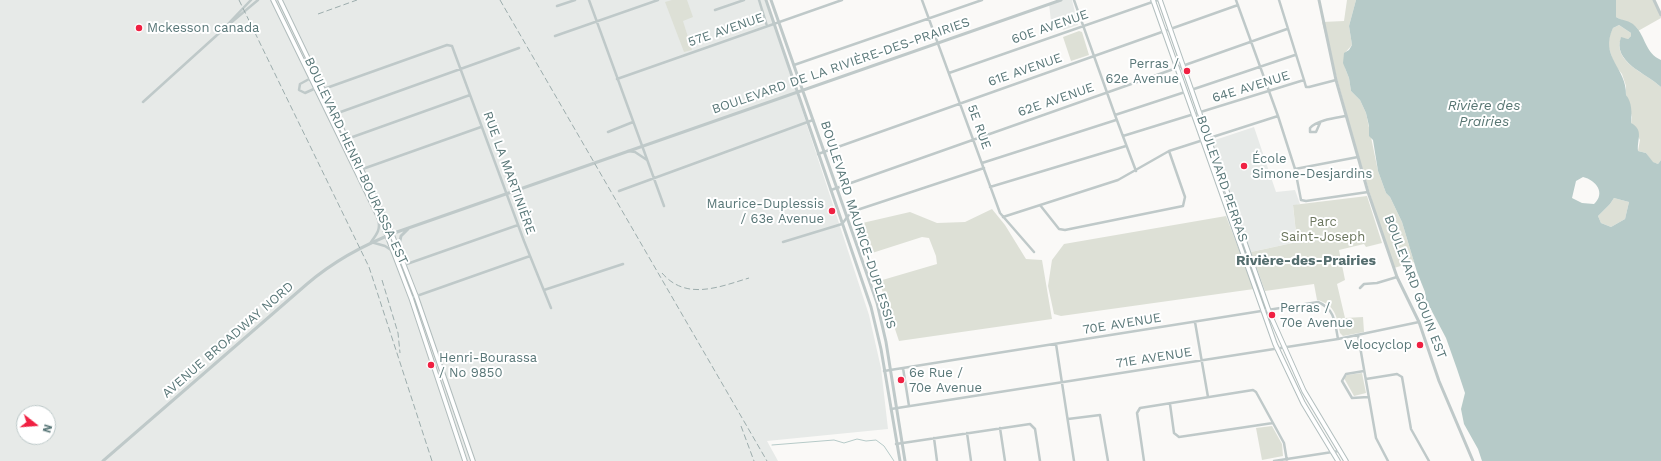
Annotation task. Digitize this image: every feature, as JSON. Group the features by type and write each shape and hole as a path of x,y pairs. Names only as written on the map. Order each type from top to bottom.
{"main road":[{"name":"BOULEVARD HENRI-BOURASSA EST","path":"273,0 311,78 335,114 392,234 416,296 473,460"},
{"name":"BOULEVARD HENRI-BOURASSA EST","path":"280,0 318,89 376,210 410,298 464,461"},
{"name":"BOULEVARD PERRAS","path":"1156,0 1170,29 1268,310 1283,348 1304,391 1346,461"},
{"name":"BOULEVARD PERRAS","path":"1156,0 1164,32 1276,349 1300,399 1338,461"}],"street":[{"path":"227,26 232,18 251,0"},
{"path":"143,102 258,0"},
{"path":"557,6 575,0"},
{"path":"588,0 664,206"},
{"path":"555,36 658,0"},
{"path":"715,10 744,0"},
{"path":"759,0 767,26"},
{"name":"BOULEVARD MAURICE-DUPLESSIS","path":"766,0 874,316 900,461"},
{"name":"BOULEVARD MAURICE-DUPLESSIS","path":"771,0 880,315 891,370 905,461"},
{"name":"57E AVENUE","path":"617,78 842,0"},
{"name":"5E RUE","path":"922,0 990,187 1003,217 1034,252"},
{"path":"794,65 982,0"},
{"name":"BOULEVARD DE LA RIVIÈRE-DES-PRAIRIES","path":"386,236 1061,0"},
{"path":"1074,0 1106,93 1136,171"},
{"name":"60E AVENUE","path":"948,73 1156,0"},
{"path":"1236,0 1278,116 1295,169 1302,201 1368,192"},
{"path":"1279,0 1304,80"},
{"name":"BOULEVARD GOUIN EST","path":"1319,0 1336,80 1368,192 1397,277 1419,322 1439,381 1473,461"},
{"path":"1654,0 1661,15"},
{"name":"61E AVENUE","path":"818,154 1164,32 1238,4"},
{"name":"62E AVENUE","path":"831,190 1287,29"},
{"name":"RUE LA MARTINIÈRE","path":"318,89 450,45 461,69 506,194 551,308"},
{"path":"335,114 519,48"},
{"path":"1191,90 1295,55"},
{"name":"BOULEVARD HENRI-BOURASSA EST","path":"311,78 300,84 299,90 305,93 318,89"},
{"name":"64E AVENUE","path":"1122,136 1304,80 1306,87 1309,88 1336,80"},
{"path":"1115,115 1185,92"},
{"path":"347,139 470,95"},
{"path":"1003,217 1118,180 1170,151 1278,116"},
{"path":"1320,123 1316,132 1310,132 1311,127 1320,123 1346,116"},
{"path":"619,191 653,177 813,120"},
{"path":"982,163 1116,120"},
{"path":"608,132 633,122"},
{"path":"357,171 481,127"},
{"path":"990,187 1126,146"},
{"path":"628,151 635,152 647,160"},
{"path":"1040,205 1059,229 1064,230 1182,206 1186,197 1170,151"},
{"path":"1295,169 1358,157"},
{"path":"783,242 842,224 851,212 984,168"},
{"path":"376,210 380,226 379,231 371,242 385,246 393,253"},
{"path":"404,266 518,225"},
{"path":"398,250 401,236 409,227"},
{"name":"AVENUE BROADWAY NORD","path":"103,461 310,281 344,256 386,236"},
{"path":"410,298 530,256"},
{"path":"544,290 623,264"},
{"path":"1360,288 1364,284 1377,283 1397,277"},
{"name":"70E AVENUE","path":"884,371 1318,302 1323,304 1332,312 1338,339"},
{"path":"874,316 880,315"},
{"path":"1195,322 1208,397"},
{"name":"71E AVENUE","path":"890,409 1358,336 1419,322"},
{"path":"1358,336 1376,438 1388,461"},
{"path":"1056,344 1074,461"},
{"path":"903,368 909,406"},
{"path":"1364,371 1346,374 1342,381 1352,398 1368,397"},
{"path":"1366,379 1397,374 1402,377 1412,433 1429,461"},
{"path":"1144,461 1137,410 1142,407 1170,404 1253,390 1256,392 1284,443 1287,460"},
{"path":"1170,404 1174,433 1179,437 1273,423"},
{"path":"1068,419 1100,415 1108,461"},
{"path":"896,444 1027,424 1034,427 1040,461"},
{"path":"1000,428 1005,461"},
{"path":"967,433 971,461"},
{"path":"934,438 938,461"},
{"path":"1274,461 1339,451"}],"shaded area":[{"path":"0,0 766,0 869,315 881,368 888,429 767,441 778,461 0,461"},
{"path":"1057,0 1072,0 1078,25 1063,30 1059,18 1051,21 1049,4"},
{"name":"École Simone-Desjardins","path":"1254,127 1276,192 1295,190 1300,204 1293,206 1297,242 1251,252 1212,141"}],"green space":[{"path":"672,0 687,0 693,17 683,21 692,50 684,52 665,2"},
{"path":"1347,0 1356,0 1349,26 1352,45 1344,54 1345,68 1349,78 1351,91 1360,100 1366,113 1378,171 1386,193 1390,197 1402,222 1414,262 1394,268 1356,146 1322,22 1344,21"},
{"path":"1616,0 1654,0 1661,18 1638,31 1637,28 1616,17"},
{"path":"1619,25 1631,33 1631,36 1628,39 1621,38 1621,54 1632,66 1661,87 1661,160 1658,164 1652,162 1646,153 1638,151 1640,140 1631,123 1632,117 1626,95 1626,86 1622,74 1614,64 1608,45 1608,38 1613,28"},
{"path":"1079,31 1082,32 1089,55 1071,61 1063,37"},
{"name":"Parc Saint-Joseph","path":"1367,196 1382,243 1366,247 1364,244 1339,250 1345,280 1337,284 1345,318 1363,317 1364,332 1343,336 1340,333 1334,312 1328,305 1317,300 1314,284 1265,291 1251,252 1297,242 1293,205"},
{"path":"1614,198 1629,202 1625,219 1611,227 1601,223 1598,216"},
{"path":"992,209 1005,225 1026,259 1042,260 1052,319 899,341 879,281 937,264 936,256 929,238 922,237 869,254 858,224 910,212 937,223 965,222"},
{"path":"1226,216 1254,289 1061,316 1054,314 1048,286 1052,260 1064,244"},
{"path":"1362,373 1366,393 1354,396 1344,378 1347,375"},
{"path":"1272,426 1282,444 1283,456 1262,460 1256,428"}],"water":[{"name":"Rivière des Prairies","path":"1356,0 1616,0 1616,17 1633,24 1639,30 1652,53 1661,60 1661,87 1632,66 1621,53 1621,37 1628,39 1631,36 1631,33 1619,25 1613,28 1609,47 1625,86 1626,95 1631,108 1631,123 1639,132 1638,151 1646,153 1653,162 1658,164 1661,160 1661,461 1482,461 1478,449 1464,424 1461,409 1465,393 1457,369 1446,338 1426,300 1425,292 1417,272 1402,222 1390,197 1386,193 1378,171 1373,140 1369,136 1369,126 1366,113 1360,100 1351,91 1349,78 1343,63 1344,53 1349,50 1352,45 1349,26","holes":["1583,177 1592,181 1598,188 1599,196 1598,200 1594,204 1582,203 1572,198 1576,181","1614,198 1629,202 1625,219 1611,227 1601,223 1598,216"]}],"waterway":[{"path":"772,445 834,440 844,443 857,439 866,441 876,440 884,446 894,461"}],"railway":[{"path":"239,0 369,267 432,461"},
{"path":"318,14 357,0"},
{"path":"500,0 767,461"},
{"path":"662,273 671,282 682,287 692,289 715,288 749,278"},
{"path":"382,280 398,333 400,353"},
{"path":"741,426 754,461"}],"place":[{"name":"Mckesson canada","path":"139,28"},
{"name":"Perras / 62e Avenue","path":"1187,71"},
{"name":"École Simone-Desjardins","path":"1244,166"},
{"name":"Maurice-Duplessis / 63e Avenue","path":"832,211"},
{"name":"Perras / 70e Avenue","path":"1272,315"},
{"name":"Velocyclop","path":"1420,345"},
{"name":"Henri-Bourassa / No 9850","path":"431,365"},
{"name":"6e Rue / 70e Avenue","path":"901,380"}],"district":[{"name":"Rivière-des-Prairies","path":"1306,261"}]}
